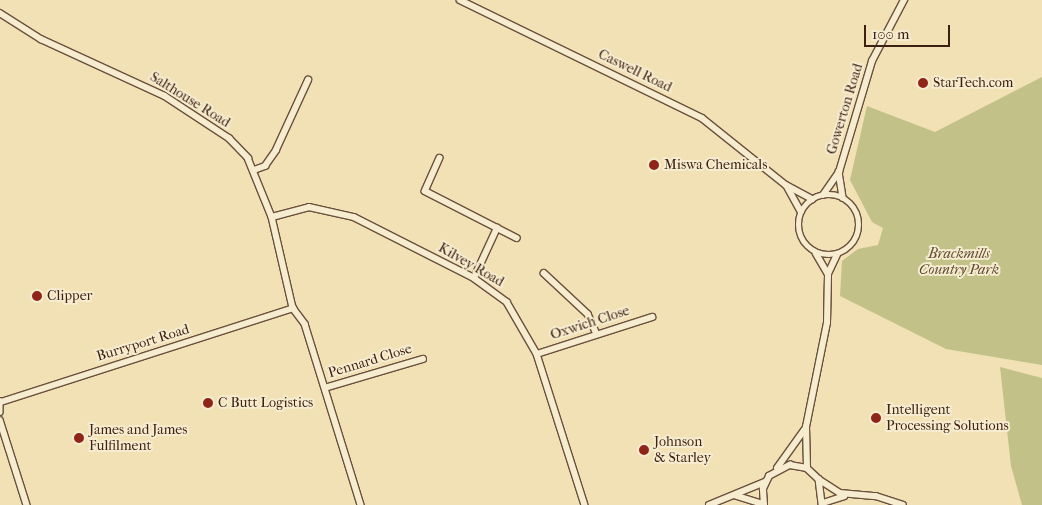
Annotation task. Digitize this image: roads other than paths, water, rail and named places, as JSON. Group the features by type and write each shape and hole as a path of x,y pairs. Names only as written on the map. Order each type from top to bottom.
{"street":[{"name":"Caswell Road","path":"460,0 702,118 786,185 812,199"},
{"name":"Gowerton Road","path":"823,195 839,172 872,61 904,0"},
{"name":"Salthouse Road","path":"0,13 41,39 114,70 177,103 229,138 254,170 272,217 293,308 305,324 361,505"},
{"path":"254,170 264,166 276,150 308,80"},
{"path":"440,158 425,192 516,238"},
{"name":"Gowerton Road","path":"839,172 843,198"},
{"name":"Caswell Road","path":"786,185 802,212"},
{"path":"807,468 806,427 827,323 828,274 837,254 853,244 859,230 857,212 843,198 823,195 812,199 802,212 802,240 816,252 828,274"},
{"name":"Kilvey Road","path":"272,217 324,208 354,217 474,278 515,312 537,354 585,505"},
{"path":"474,278 498,228"},
{"path":"816,252 837,254"},
{"path":"544,273 588,314 597,334"},
{"name":"Burryport Road","path":"0,402 293,308"},
{"name":"Oxwich Close","path":"537,354 652,317"},
{"name":"Pennard Close","path":"325,388 423,358"},
{"path":"0,402 0,412"},
{"path":"0,420 27,505"},
{"path":"709,505 737,496 765,482 806,427"},
{"path":"774,472 790,465 807,468 818,479 840,493 876,496 903,505"},
{"path":"818,479 822,504 851,494"},
{"path":"737,496 764,505 765,482"}],"place":[{"name":"StarTech.com","path":"923,83"},
{"name":"Miswa Chemicals","path":"654,165"},
{"name":"Clipper","path":"37,296"},
{"name":"C Butt Logistics","path":"208,403"},
{"name":"Intelligent Processing Solutions","path":"876,418"},
{"name":"James and James Fulfilment","path":"79,438"},
{"name":"Johnson & Starley","path":"644,450"}],"park label":[{"name":"Brackmills Country Park","path":"959,262"}]}
